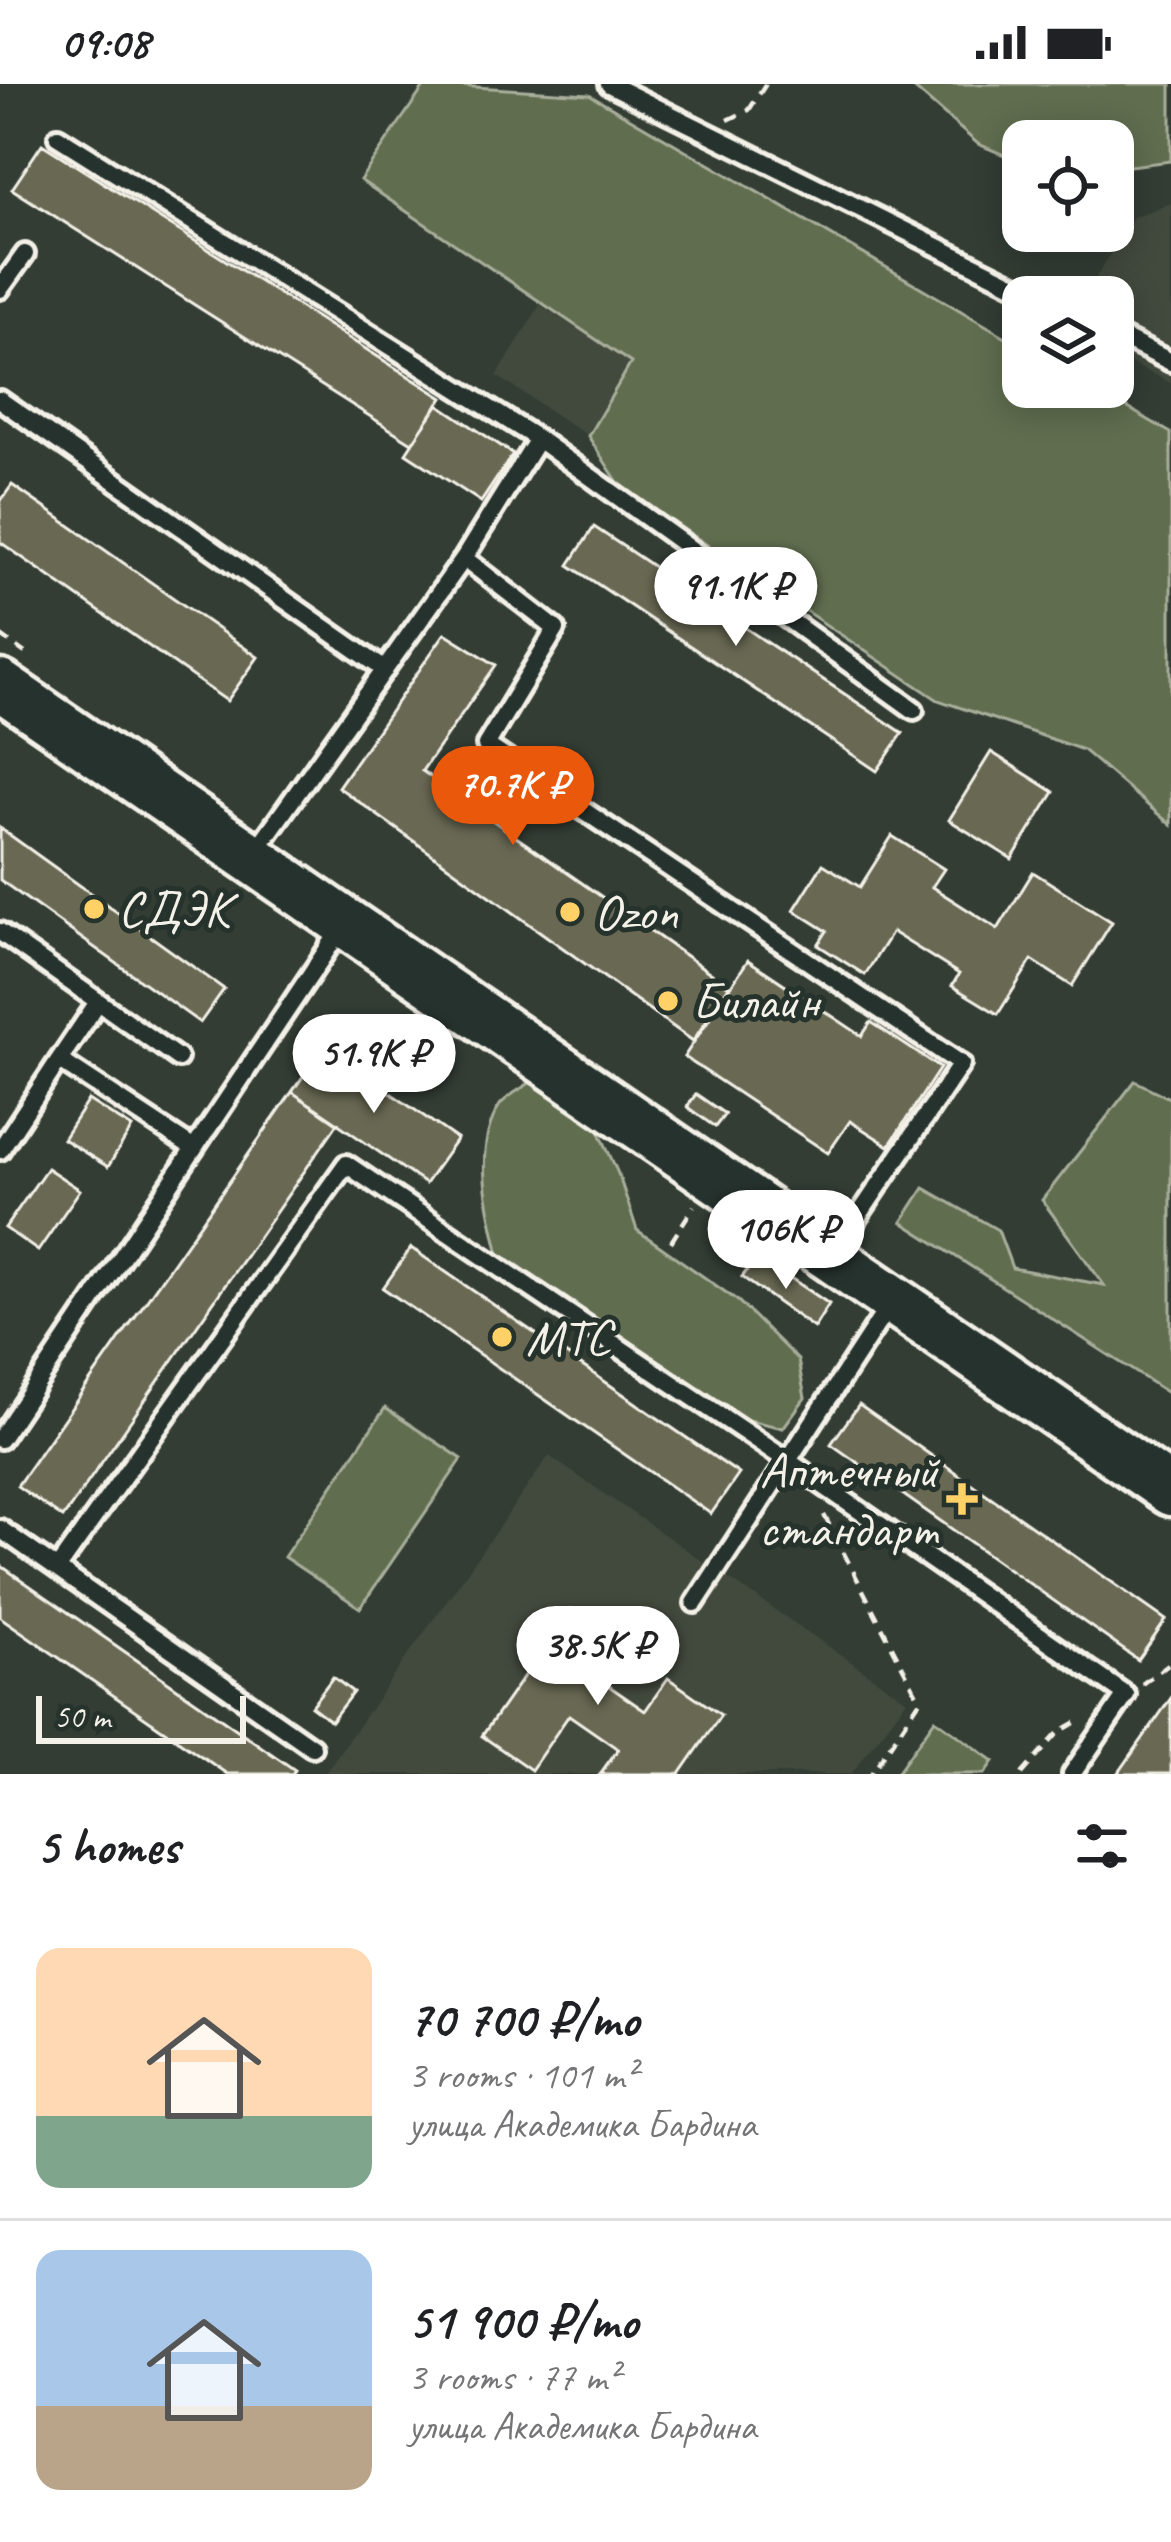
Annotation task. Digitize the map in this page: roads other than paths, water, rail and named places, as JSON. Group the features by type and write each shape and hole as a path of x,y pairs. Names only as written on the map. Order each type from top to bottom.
{"street":[{"path":"0,686 892,1300 1159,1474"}],"lane":[{"path":"609,84 1002,279"},
{"path":"58,137 538,439 914,710"},
{"path":"0,289 25,254"},
{"path":"1134,344 1171,362"},
{"path":"0,400 385,670"},
{"path":"250,859 464,558 538,439"},
{"path":"464,558 556,629 486,745 961,1064 830,1257"},
{"path":"0,1439 345,923"},
{"path":"0,932 178,1058"},
{"path":"0,1150 98,1002"},
{"path":"59,1060 194,1149"},
{"path":"57,1569 346,1164 1126,1695 1072,1774"},
{"path":"695,1603 794,1465 892,1300"},
{"path":"0,1529 312,1747"}],"place":[{"name":"СДЭК","path":"94,909"},
{"name":"Ozon","path":"570,912"},
{"name":"Билайн","path":"668,1001"},
{"name":"МТС","path":"502,1337"},
{"name":"Аптечный стандарт","path":"962,1499"}]}
